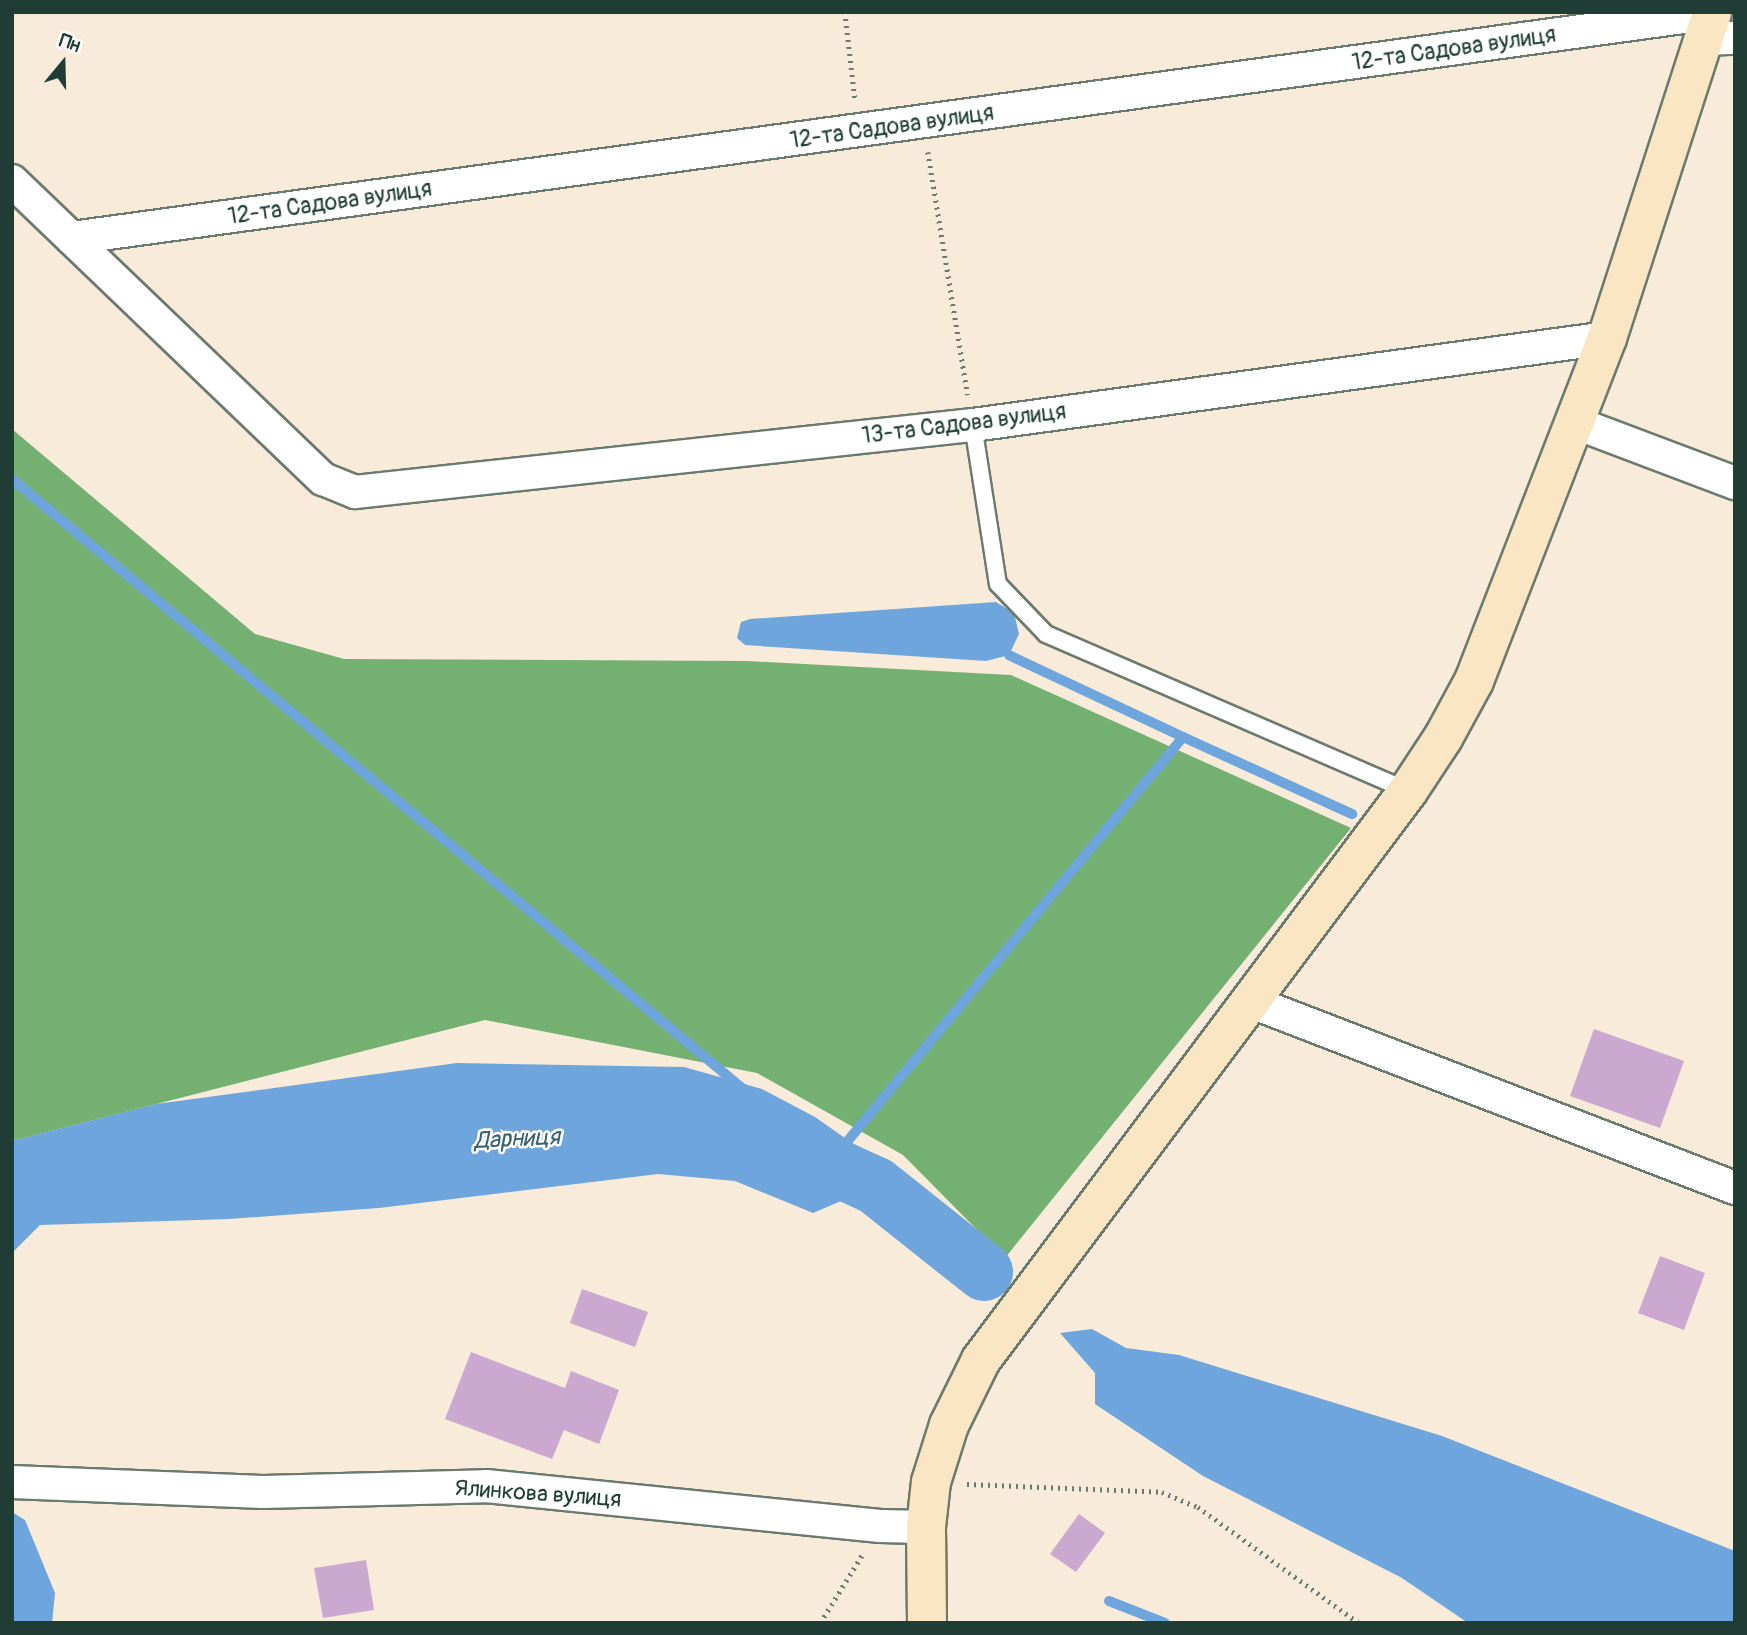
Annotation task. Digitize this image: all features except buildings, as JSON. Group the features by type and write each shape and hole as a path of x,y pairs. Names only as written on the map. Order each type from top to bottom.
{"street":[{"name":"12-та Садова вулиця","path":"72,238 923,123 1715,26"},
{"path":"927,1623 926,1527 931,1482 949,1425 981,1360 1408,791 1443,738 1474,681 1576,423 1715,26"},
{"path":"12,181 72,238"},
{"name":"13-та Садова вулиця","path":"72,238 323,479 355,492 973,425 1606,338"},
{"path":"1576,423 1735,483"},
{"path":"1249,1001 1735,1188"},
{"name":"Ялинкова вулиця","path":"12,1482 263,1492 486,1486 880,1526 926,1527"}],"lane":[{"path":"973,425 998,584 1046,634 1408,791"}],"path":[{"path":"845,12 859,132"},
{"path":"923,123 973,425"},
{"path":"931,1482 1162,1492 1198,1507 1359,1623"},
{"path":"820,1623 880,1526"}],"green space":[{"path":"12,429 255,634 344,659 747,661 1011,675 1351,828 1005,1258 903,1155 757,1073 485,1020 12,1141"}],"water":[{"path":"996,602 1014,613 1019,634 1009,655 986,661 745,645 737,638 741,622 750,619"},
{"path":"457,1063 684,1067 762,1089 815,1117 882,1164 876,1186 813,1213 735,1181 658,1174 379,1208 229,1219 40,1225 12,1253 12,1141 156,1104"},
{"path":"1092,1329 1126,1348 1179,1355 1442,1436 1735,1551 1735,1623 1468,1623 1402,1578 1203,1476 1095,1404 1095,1373 1060,1333"},
{"path":"12,1512 25,1520 55,1593 52,1623 12,1623"}],"waterway":[{"path":"12,479 743,1089"},
{"path":"841,1149 1183,737 1009,655"},
{"path":"1183,737 1352,814"},
{"name":"Дарниця","path":"804,1153 876,1186 984,1272"},
{"path":"1109,1601 1165,1623"}]}
